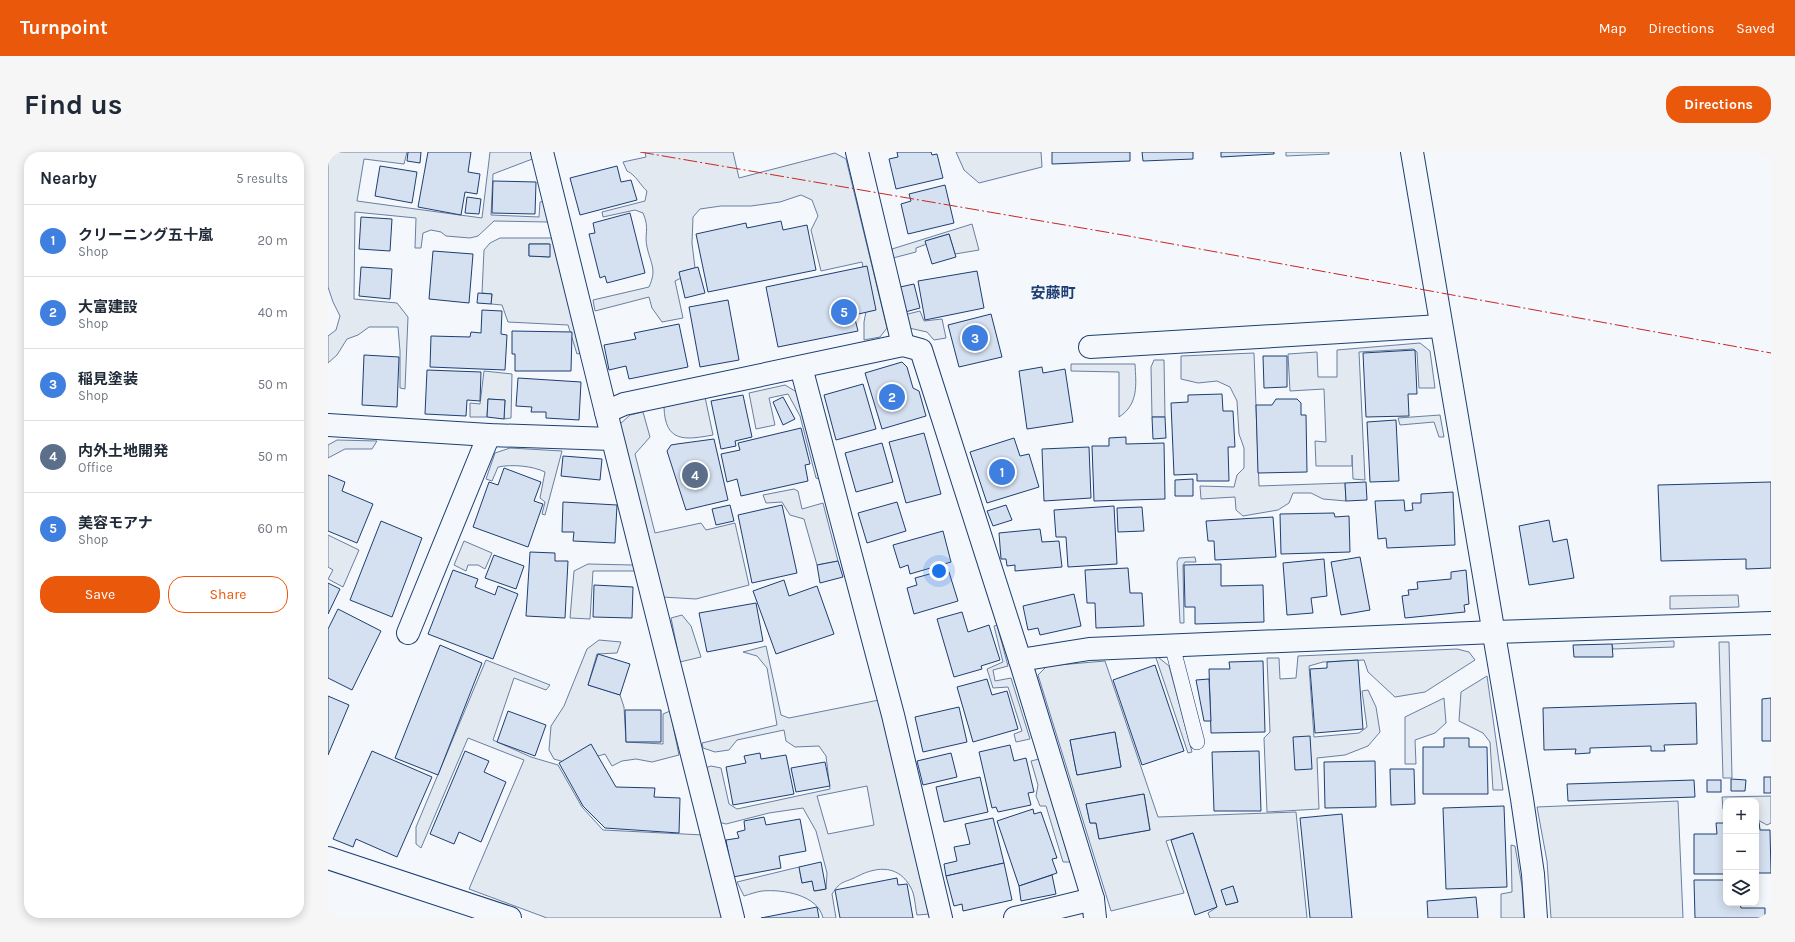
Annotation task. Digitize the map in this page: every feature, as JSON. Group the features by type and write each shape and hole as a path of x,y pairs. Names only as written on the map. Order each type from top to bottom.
{"street":[{"path":"542,152 612,438 733,918"},
{"path":"857,152 903,345"},
{"path":"1412,152 1495,632 1533,874 1536,918"},
{"path":"1090,348 1441,326"},
{"path":"606,412 624,404 903,345 921,350 1020,660 1094,909 1015,918"},
{"path":"802,367 893,715 941,918"},
{"path":"328,426 489,435 612,438"},
{"path":"408,633 489,435"},
{"path":"1020,660 1089,649 1495,632 1771,623"},
{"path":"328,858 510,918"}],"lane":[{"path":"1172,645 1197,742"}],"shaded area":[{"path":"328,152 407,152 404,164 364,159 357,201 482,218 490,152 534,152 535,158 493,174 491,215 539,217 540,202 544,201 548,222 494,221 478,236 470,238 446,236 441,232 431,230 423,233 421,248 415,248 416,218 355,212 354,299 397,303 408,317 405,389 400,388 400,351 398,327 369,327 358,335 347,339 337,355 328,363 328,336 336,330 340,316 328,287"},
{"path":"645,152 733,152 739,178 835,153 846,159 887,328 880,337 864,340 864,322 869,296 862,262 821,271 811,230 818,216 812,200 801,195 780,202 751,206 721,206 700,209 693,217 692,243 695,268 680,272 681,278 675,281 683,318 662,322 652,308 649,297 595,311 593,300 649,287 653,276 647,247 647,227 643,213 635,210 603,217 602,212 645,201 647,191 633,175 627,171 623,162 646,157"},
{"path":"956,152 1041,152 1042,167 979,183 964,170"},
{"path":"1286,152 1329,152 1329,154 1286,156"},
{"path":"972,224 979,250 955,254 949,234 926,241 927,244 916,248 916,252 893,258 892,249"},
{"path":"500,238 551,238 557,245 581,353 577,354 568,325 508,322 502,305 491,304 492,294 482,293 484,250 490,243","holes":["529,244 549,244 549,257 529,256"]},
{"path":"920,311 924,321 942,319 946,338 934,340 927,332 909,328 904,315"},
{"path":"1420,343 1430,351 1435,388 1419,388 1417,352 1413,349 1359,352 1365,480 1353,479 1352,455 1352,466 1316,466 1315,441 1326,442 1324,389 1290,391 1288,354 1317,352 1318,377 1337,377 1337,350"},
{"path":"1254,353 1259,486 1345,483 1346,501 1323,499 1311,493 1293,493 1289,503 1278,510 1243,516 1236,510 1235,497 1201,499 1200,486 1234,487 1237,475 1244,468 1244,448 1239,434 1237,401 1230,387 1217,381 1198,383 1181,379 1181,356"},
{"path":"1154,360 1164,360 1165,417 1152,417 1151,367"},
{"path":"1071,364 1135,364 1136,386 1130,406 1119,417 1119,372 1071,371"},
{"path":"484,371 512,374 511,418 504,419 505,400 488,399 487,417 470,417 470,403 480,404"},
{"path":"785,385 800,394 819,479 816,478 800,416 788,394 769,398 775,425 756,429 749,393"},
{"path":"705,397 713,435 685,438 673,433 668,427 665,419 664,407"},
{"path":"643,412 650,437 635,454 655,533 701,523 706,530 735,523 749,585 696,599 662,597 619,425 630,415"},
{"path":"1440,415 1444,437 1439,437 1434,422 1400,425 1398,418"},
{"path":"337,440 377,441 372,449 345,449 328,458 328,445"},
{"path":"510,448 562,451 545,515 542,514 545,502 540,498 545,472 529,467 504,466 498,467 492,481 486,479 495,453"},
{"path":"794,489 798,491 802,509 823,503 838,561 817,565 804,519 790,515 782,502 766,503 763,495"},
{"path":"328,535 359,550 343,587 328,579 333,570 328,567"},
{"path":"464,541 492,553 485,569 478,565 468,565 466,571 454,565"},
{"path":"1195,557 1196,562 1185,562 1183,565 1184,623 1180,623 1177,562 1179,558"},
{"path":"588,564 633,565 635,571 593,571 590,619 570,618 574,571"},
{"path":"1738,595 1739,607 1670,609 1670,596"},
{"path":"682,615 691,626 701,657 680,662 671,618"},
{"path":"997,625 1008,666 993,670 995,681 1011,678 1030,739 1016,742 1014,734 1022,731 1008,687 993,688 987,669 1003,662 994,626"},
{"path":"599,640 621,642 617,653 597,654 588,685 620,695 624,707 626,742 663,744 663,714 670,711 679,755 652,762 636,759 622,761 612,766 605,754 571,764 554,759 549,750 551,726 564,706 587,649"},
{"path":"1674,641 1674,647 1613,649 1612,644"},
{"path":"1719,642 1729,642 1732,778 1723,778"},
{"path":"766,646 781,715 789,718 879,700 930,914 917,915 914,897 906,880 894,871 880,869 873,870 843,882 838,886 832,894 836,918 823,918 820,910 814,904 798,895 780,891 762,891 744,896 737,882 799,867 802,883 812,881 815,891 826,889 827,873 816,831 803,808 769,813 726,824 718,822 705,768 711,766 721,768 729,804 737,809 830,789 826,756 819,746 795,747 786,741 784,730 737,740 729,750 715,752 703,748 702,743 777,725 767,668 757,656 743,652","holes":["867,786 874,825 828,834 817,796"]},
{"path":"1457,649 1469,652 1475,660 1425,692 1395,697 1368,672 1364,660 1323,662 1309,666 1314,737 1359,733 1367,727 1362,691 1368,690 1376,707 1380,732 1368,746 1345,755 1317,758 1319,809 1267,812 1264,738 1270,732 1267,658 1279,658 1280,679 1296,678 1298,656"},
{"path":"1158,657 1169,666 1192,752 1188,753 1156,658"},
{"path":"486,660 550,685 546,690 514,678 493,740 531,757 558,765 582,807 603,830 704,835 725,918 547,918 469,889 524,760 468,738 421,848 416,844 416,827"},
{"path":"1105,661 1158,817 1296,812 1307,918 1210,918 1208,913 1217,907 1193,833 1166,841 1184,893 1111,911 1038,675 1047,666","holes":["1115,732 1121,767 1077,775 1070,740","1144,794 1150,830 1099,839 1096,823 1090,823 1086,804","1233,886 1238,902 1226,905 1222,890"]},
{"path":"1487,676 1503,790 1493,790 1490,742 1483,733 1459,721 1461,692"},
{"path":"1444,698 1446,723 1435,733 1415,740 1416,764 1405,764 1405,717"},
{"path":"1039,759 1070,862 1063,862 1046,806 1040,806 1036,796 1038,785 1031,761"},
{"path":"1771,796 1771,823 1767,825 1759,821 1759,798 1723,798 1723,809 1722,797"},
{"path":"1678,801 1683,918 1551,918 1547,861 1537,807"},
{"path":"1511,845 1515,846 1522,886 1524,918 1501,918 1501,894 1512,892"}],"building":[{"path":"408,152 421,152 420,163 407,161"},
{"path":"428,152 471,152 468,172 480,174 477,194 465,192 461,215 418,207"},
{"path":"897,152 931,152 932,155 937,154 943,178 896,189 889,159 898,157"},
{"path":"1052,152 1130,152 1130,161 1052,164"},
{"path":"1142,152 1193,152 1193,159 1143,161"},
{"path":"1221,152 1274,152 1274,154 1221,157"},
{"path":"380,166 417,172 412,203 375,196"},
{"path":"617,166 621,182 631,180 637,200 580,215 570,178"},
{"path":"493,181 536,182 535,214 492,213"},
{"path":"945,185 954,223 908,234 901,204 911,201 909,194"},
{"path":"467,197 481,199 479,214 465,213"},
{"path":"630,213 645,273 607,283 605,276 600,278 589,234 595,233 593,223"},
{"path":"361,217 392,219 390,251 359,249"},
{"path":"781,221 783,230 807,225 816,270 708,292 696,234 746,223 747,228"},
{"path":"949,234 956,257 932,264 925,241"},
{"path":"529,244 550,244 550,257 529,256"},
{"path":"433,251 473,254 469,303 429,299"},
{"path":"867,266 876,310 854,315 858,331 778,347 766,287"},
{"path":"361,267 392,269 390,299 359,296"},
{"path":"698,267 705,293 685,298 679,272"},
{"path":"977,271 984,308 925,320 918,281"},
{"path":"914,284 920,308 905,312 900,287"},
{"path":"478,293 492,294 491,304 477,303"},
{"path":"728,300 739,360 700,367 689,307"},
{"path":"482,310 502,311 501,334 507,335 505,370 430,367 431,336 470,337 471,332 481,333"},
{"path":"991,314 1002,357 959,367 948,325"},
{"path":"679,324 688,367 629,379 626,366 609,370 604,345 636,339 634,333"},
{"path":"512,331 572,332 571,371 515,371 515,354 512,354"},
{"path":"1415,350 1417,394 1408,394 1409,416 1366,417 1363,353"},
{"path":"364,355 399,357 397,407 362,405"},
{"path":"1263,356 1287,356 1287,387 1264,388"},
{"path":"902,362 907,367 913,388 919,391 926,416 882,429 865,373"},
{"path":"1042,367 1043,373 1065,369 1073,422 1027,429 1019,371"},
{"path":"427,370 481,372 480,401 467,400 466,416 425,414"},
{"path":"518,378 581,382 579,420 546,418 546,412 531,412 532,407 516,406"},
{"path":"863,384 876,429 836,440 824,395"},
{"path":"1222,394 1223,411 1233,411 1235,447 1228,447 1229,481 1197,481 1197,474 1174,475 1171,403 1188,402 1188,395"},
{"path":"743,395 752,437 735,441 736,446 721,449 711,401"},
{"path":"783,397 795,419 783,425 773,402"},
{"path":"488,399 505,400 504,419 487,417"},
{"path":"1276,399 1297,399 1301,403 1301,415 1306,415 1307,472 1258,473 1256,405 1272,405"},
{"path":"1152,417 1165,417 1166,438 1153,439"},
{"path":"1396,420 1399,481 1370,482 1367,422"},
{"path":"801,428 810,464 805,465 808,481 741,496 737,479 727,482 721,454 740,450 738,443"},
{"path":"924,433 941,494 906,503 889,442"},
{"path":"1126,437 1126,444 1164,443 1165,499 1094,501 1092,446 1109,446 1109,438"},
{"path":"1014,438 1020,456 1029,454 1039,487 987,503 970,452"},
{"path":"714,439 728,500 686,510 667,451 671,445"},
{"path":"882,443 893,482 856,492 845,453"},
{"path":"1089,447 1091,498 1044,501 1042,449"},
{"path":"563,456 602,459 600,480 561,476"},
{"path":"504,468 541,482 534,501 543,504 528,547 473,527 489,482 498,485"},
{"path":"328,475 345,482 342,491 373,504 357,543 328,531"},
{"path":"1193,479 1193,496 1175,496 1175,480"},
{"path":"1366,482 1367,500 1346,501 1345,483"},
{"path":"1771,482 1771,568 1746,569 1746,559 1661,561 1658,485"},
{"path":"1453,492 1455,545 1387,548 1386,538 1378,539 1375,501 1404,500 1405,511 1413,510 1412,503 1421,503 1421,494"},
{"path":"563,502 617,505 615,543 573,541 574,532 562,532"},
{"path":"897,502 906,531 867,543 858,513"},
{"path":"730,505 734,521 716,525 712,509"},
{"path":"782,505 797,573 752,583 738,515"},
{"path":"1006,505 1012,520 993,526 987,511"},
{"path":"1114,506 1117,564 1068,567 1066,537 1056,537 1054,510"},
{"path":"1142,507 1144,531 1118,532 1117,508"},
{"path":"1334,513 1335,517 1349,516 1350,552 1281,554 1280,514"},
{"path":"1273,517 1276,557 1215,560 1214,541 1208,541 1206,521"},
{"path":"1549,520 1553,542 1567,539 1574,578 1529,585 1519,526"},
{"path":"381,521 422,538 392,617 350,600"},
{"path":"1040,529 1042,542 1059,541 1062,567 1015,571 1015,565 1007,566 1006,559 1001,559 999,533"},
{"path":"943,531 951,562 910,574 908,565 900,568 893,545"},
{"path":"530,552 555,553 555,561 568,561 565,618 526,616"},
{"path":"494,555 524,566 516,589 485,578"},
{"path":"1360,557 1370,610 1341,615 1331,562"},
{"path":"1324,559 1327,596 1311,598 1313,613 1287,615 1283,563"},
{"path":"838,561 843,577 820,583 817,565"},
{"path":"1221,564 1221,586 1263,585 1264,622 1195,624 1195,607 1185,607 1184,565"},
{"path":"1128,568 1130,593 1142,593 1144,626 1096,628 1095,603 1087,603 1085,570"},
{"path":"948,569 958,601 914,614 907,588 917,585 915,578"},
{"path":"453,570 478,579 475,587 495,595 498,586 518,594 493,659 428,634"},
{"path":"1466,570 1469,604 1464,605 1465,612 1405,618 1402,596 1409,595 1408,590 1418,589 1417,582 1451,579 1451,572"},
{"path":"784,580 789,596 817,586 834,634 776,654 753,591"},
{"path":"328,583 340,589 328,614"},
{"path":"594,585 633,587 632,618 593,617"},
{"path":"1074,594 1081,626 1040,635 1038,628 1028,630 1023,606"},
{"path":"756,603 763,641 707,652 699,613"},
{"path":"338,609 381,631 352,690 328,678 328,629"},
{"path":"962,612 968,632 989,625 1000,660 981,666 982,669 954,677 937,619"},
{"path":"1612,644 1613,657 1574,657 1573,645"},
{"path":"440,645 482,663 438,775 395,758"},
{"path":"598,654 630,664 620,695 588,685"},
{"path":"1358,660 1363,729 1315,733 1310,669 1327,668 1327,662"},
{"path":"1263,661 1265,732 1211,733 1209,669 1230,669 1229,662"},
{"path":"1155,665 1184,751 1142,765 1113,680"},
{"path":"987,679 992,695 1007,691 1018,729 973,742 957,687"},
{"path":"1209,679 1211,721 1204,721 1196,680"},
{"path":"328,696 349,705 328,755"},
{"path":"1771,698 1771,741 1762,741 1762,699"},
{"path":"1696,703 1697,744 1664,745 1665,751 1651,751 1651,746 1590,748 1590,753 1575,754 1576,749 1544,750 1543,708"},
{"path":"959,707 967,742 923,752 915,717"},
{"path":"625,710 661,710 661,742 626,742"},
{"path":"508,711 546,725 535,756 497,742"},
{"path":"1115,732 1121,767 1077,775 1070,740"},
{"path":"1310,736 1312,769 1295,770 1293,737"},
{"path":"1444,738 1469,738 1469,747 1487,747 1488,794 1423,794 1423,747 1444,747"},
{"path":"591,744 616,787 655,788 654,797 680,798 679,833 605,828 583,806 559,763"},
{"path":"1010,745 1014,761 1026,758 1034,792 1028,793 1031,805 998,812 996,807 992,808 979,752"},
{"path":"372,751 432,777 397,857 356,839 353,847 333,839"},
{"path":"465,751 489,761 484,772 506,782 481,842 459,832 454,844 430,834"},
{"path":"1259,751 1261,811 1214,811 1212,752"},
{"path":"760,753 761,759 786,755 794,794 733,805 726,767 746,763 744,756"},
{"path":"951,753 957,777 923,785 917,761"},
{"path":"1375,761 1376,807 1325,808 1324,762"},
{"path":"825,762 830,786 796,792 791,768"},
{"path":"1390,769 1414,769 1415,804 1391,805"},
{"path":"980,777 988,812 944,822 936,787"},
{"path":"1764,777 1771,777 1771,793 1764,793"},
{"path":"1731,779 1746,780 1745,791 1731,791"},
{"path":"1694,780 1695,797 1568,801 1567,784"},
{"path":"1707,780 1721,780 1721,792 1707,792"},
{"path":"1144,794 1150,830 1099,839 1096,823 1090,823 1086,804"},
{"path":"1504,806 1507,887 1446,889 1443,808"},
{"path":"1033,809 1034,814 1041,812 1057,858 1052,859 1057,873 1019,886 997,821"},
{"path":"1342,814 1352,918 1310,918 1300,818"},
{"path":"764,817 766,825 800,819 806,851 779,856 781,868 733,877 726,840 739,838 737,832 745,830 744,821"},
{"path":"993,818 1004,863 946,876 944,864 957,861 954,847 970,844 965,824"},
{"path":"1759,822 1760,830 1770,830 1771,873 1759,873"},
{"path":"1716,823 1723,823 1723,874 1694,874 1694,834 1717,834"},
{"path":"1193,833 1217,907 1195,915 1171,840"},
{"path":"821,862 826,889 814,891 812,881 802,883 799,867"},
{"path":"1004,863 1012,900 963,911 962,904 954,906 946,876"},
{"path":"1052,875 1056,894 1021,901 1019,886"},
{"path":"897,878 898,885 907,884 913,918 840,918 835,890"},
{"path":"1694,880 1723,880 1723,906 1765,908 1765,918 1695,918"},
{"path":"1233,886 1238,902 1226,905 1221,890"},
{"path":"1476,897 1478,918 1428,918 1427,901"},
{"path":"817,907 819,918 761,918"}],"power":[{"path":"640,152 1123,235 1771,353"}],"place":[{"name":"美容モアナ","path":"844,312"},
{"name":"稲見塗装","path":"975,338"},
{"name":"大富建設","path":"892,397"},
{"name":"クリーニング五十嵐","path":"1002,472"},
{"name":"内外土地開発","path":"695,475"}],"district":[{"name":"安藤町","path":"1053,293"}]}
